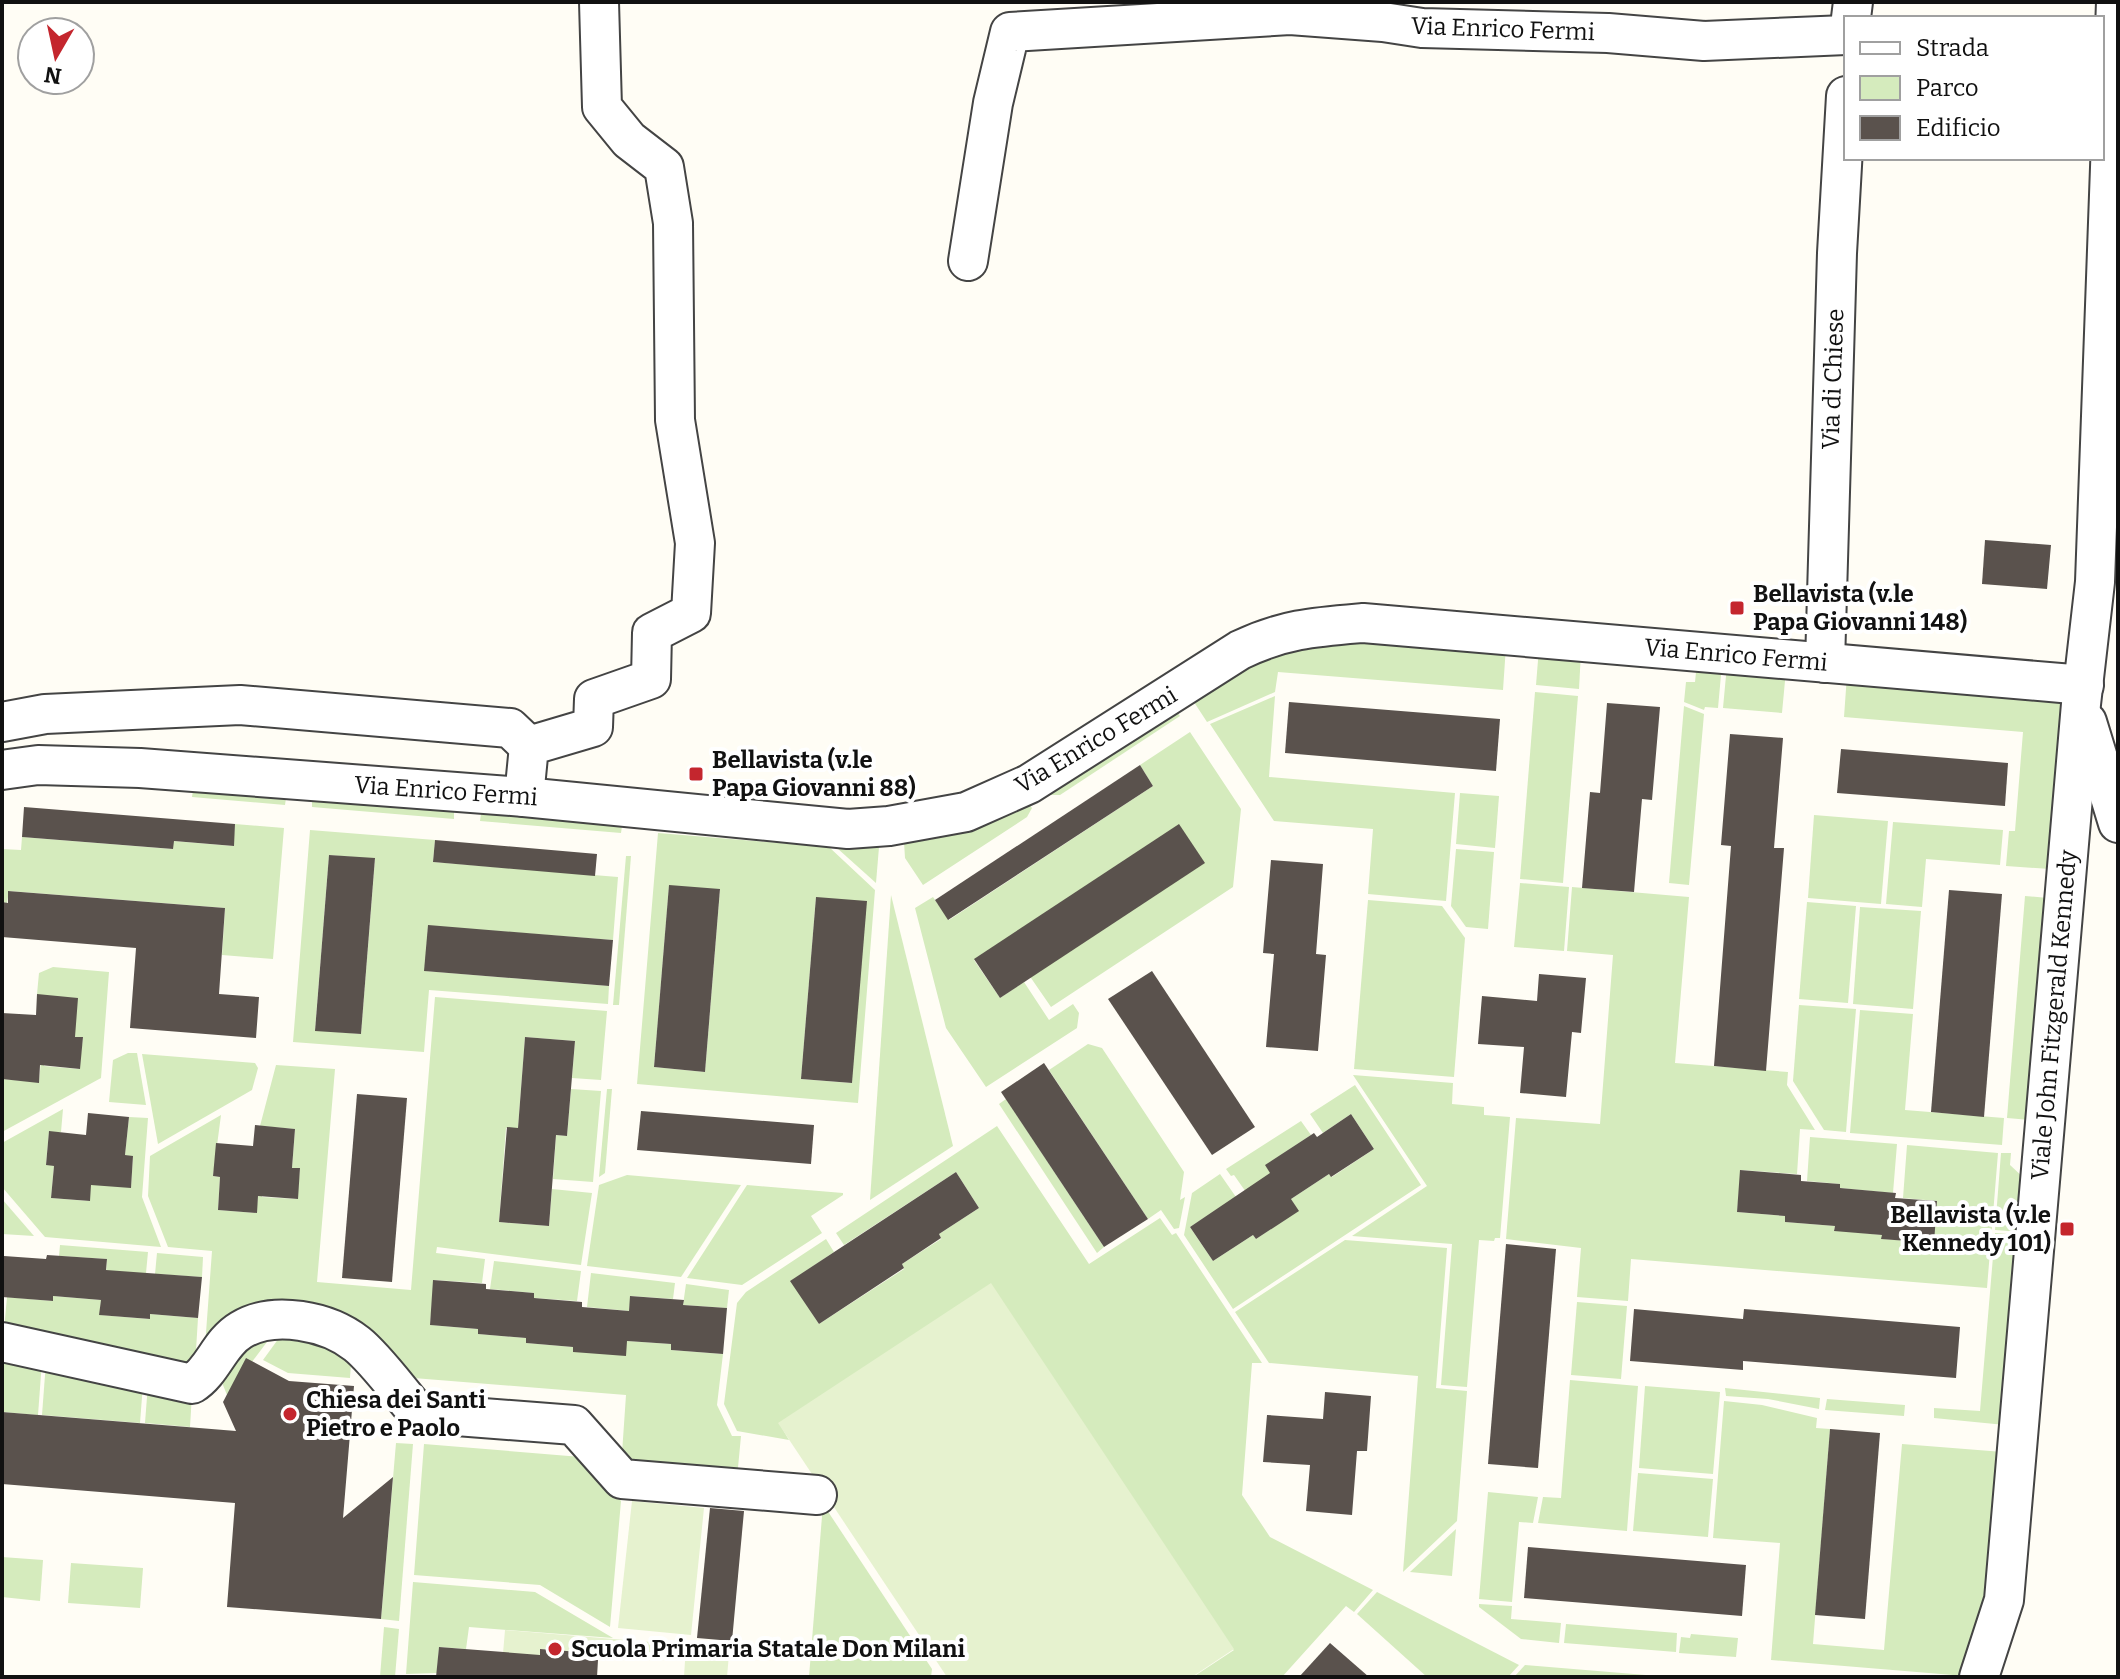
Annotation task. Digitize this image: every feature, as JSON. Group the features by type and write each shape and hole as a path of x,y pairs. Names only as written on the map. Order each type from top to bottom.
{"street":[{"path":"529,746 593,727 594,699 651,679 652,633 691,613 695,543 675,420 673,223 664,167 629,140 602,107 599,2"},
{"name":"Viale John Fitzgerald Kennedy","path":"1979,1677 2004,1600 2082,695 2095,582 2116,2"},
{"name":"Via Enrico Fermi","path":"968,261 993,103 1010,32 1290,15 1422,28 1608,33 1704,41 1844,35"},
{"name":"Via di Chiese","path":"1825,663 1837,253 1844,131"},
{"name":"Via Enrico Fermi","path":"2,770 38,765 140,768 524,797 848,829 900,824 966,812 1029,784 1240,650 1271,636 1310,627 1363,623 1825,663 2082,695"},
{"path":"2082,695 2118,823"},
{"path":"2,722 45,714 240,705 510,728 529,746"},
{"path":"524,797 529,746"},
{"path":"2,1342 192,1384 201,1378 222,1348 239,1331 263,1320 289,1318 320,1326 356,1343 418,1413 574,1425 622,1479 817,1495"}],"green space":[{"path":"1334,638 1506,646 1503,690 1278,672 1275,692 1207,722 1190,696 1230,670"},
{"path":"1539,648 1581,652 1579,689 1536,685"},
{"path":"1697,662 1722,664 1718,708 1705,707 1704,710 1684,702 1686,682 1695,682"},
{"path":"1727,665 1786,670 1782,713 1723,708"},
{"path":"1847,675 2053,692 2063,705 2050,869 2006,866 2009,831 2015,831 2023,732 1844,717"},
{"path":"1535,692 1578,696 1563,883 1520,879"},
{"path":"1275,696 1269,777 1455,793 1446,901 1368,894 1373,829 1274,821 1210,724"},
{"path":"1684,706 1704,714 1689,885 1669,883"},
{"path":"1174,707 1180,716 1060,795 1050,795 1047,790"},
{"path":"1190,732 1241,809 1233,887 1051,1007 1031,978 974,960 1000,998 1024,982 1049,1020 1073,1004 1079,1013 1077,1028 986,1087 946,1028 915,908 933,897 949,920 1153,786 1140,765"},
{"path":"193,790 286,798 285,805 192,797"},
{"path":"1460,793 1499,796 1495,848 1456,844"},
{"path":"312,800 454,812 454,819 312,807"},
{"path":"1028,803 1032,808 1027,817 923,885 905,858 904,842 969,830 1000,819"},
{"path":"481,814 622,826 621,833 480,821"},
{"path":"1814,815 1888,821 1881,904 1808,898"},
{"path":"1893,822 2003,830 2000,865 1926,859 1922,907 1886,904"},
{"path":"235,824 284,828 273,959 222,955 225,908 9,891 7,903 2,902 2,849 21,850 22,837 172,849 173,841 233,846"},
{"path":"310,830 435,840 433,862 618,877 613,940 428,926 425,971 609,986 608,1004 429,990 424,1052 293,1042","holes":["329,855 375,859 361,1034 315,1030"]},
{"path":"658,833 829,847 875,890 858,1103 637,1084","holes":["669,886 720,890 705,1072 654,1067","816,897 852,1083 801,1079"]},
{"path":"837,844 879,847 876,883 837,848"},
{"path":"1456,849 1494,852 1488,929 1466,927 1451,906"},
{"path":"626,856 631,856 619,1005 613,1005"},
{"path":"1520,883 1569,887 1564,951 1514,947"},
{"path":"1572,887 1689,897 1675,1063 1788,1072 1787,1085 1815,1130 1800,1129 1797,1174 1741,1170 1737,1212 1785,1216 1785,1222 1835,1226 1834,1230 1882,1235 1884,1239 1933,1243 1937,1201 1903,1198 1907,1145 1998,1153 1987,1288 1631,1259 1628,1301 1577,1297 1581,1248 1506,1239 1516,1118 1600,1124 1613,955 1567,951"},
{"path":"891,895 953,1146 870,1200"},
{"path":"2025,896 2048,898 2030,1120 2007,1118"},
{"path":"1368,900 1442,906 1465,938 1454,1077 1354,1069"},
{"path":"1807,902 1856,906 1848,1003 1799,999"},
{"path":"1860,907 1921,911 1913,1009 1853,1004"},
{"path":"53,967 109,972 101,1078 2,1132 2,1079 39,1082 42,1050 45,1050 44,1066 79,1069 83,1038 75,1037 37,994 39,973"},
{"path":"435,997 607,1011 601,1080 572,1078 575,1041 525,1037 518,1128 506,1128 499,1222 549,1226 552,1189 592,1193 581,1265 437,1247 436,1253 485,1259 482,1283 434,1280 430,1325 478,1329 478,1334 526,1338 526,1343 573,1347 573,1352 627,1341 671,1344 671,1350 723,1354 717,1405 732,1436 741,1436 737,1478 621,1468 626,1395 401,1377 323,1316 204,1360 212,1251 168,1247 148,1196 150,1156 221,1115 213,1176 220,1177 218,1210 256,1213 260,1180 263,1181 262,1197 297,1199 300,1168 292,1168 295,1129 260,1126 276,1065 335,1069 317,1282 411,1290"},
{"path":"1799,1005 1856,1009 1846,1132 1824,1130 1793,1081"},
{"path":"1860,1010 1913,1014 1905,1110 2004,1118 2002,1145 1850,1133"},
{"path":"1088,1044 1102,1048 1184,1172 1180,1200 1185,1197 1179,1228 1174,1229 1161,1210 1148,1219 1049,1070"},
{"path":"128,1053 137,1053 146,1105 109,1102 113,1060"},
{"path":"142,1054 255,1063 258,1068 252,1090 158,1144"},
{"path":"1353,1075 1453,1083 1452,1104 1484,1107 1484,1115 1510,1117 1500,1238 1494,1241 1479,1240 1467,1387 1441,1385 1452,1244 1352,1236 1427,1186"},
{"path":"1355,1085 1421,1185 1233,1309 1184,1235 1192,1193 1220,1174 1236,1197 1190,1227 1213,1261 1253,1235 1256,1239 1298,1211 1291,1199 1374,1149 1351,1114 1323,1133 1310,1114"},
{"path":"571,1089 601,1091 593,1182 553,1179 556,1135 567,1136"},
{"path":"607,1089 612,1089 605,1173 599,1177"},
{"path":"1006,1099 1104,1247 1097,1253 999,1104"},
{"path":"63,1109 61,1132 49,1132 46,1164 54,1166 51,1198 89,1201 92,1168 131,1187 133,1157 125,1155 129,1117 148,1118 142,1197 161,1247 45,1237 2,1187 2,1143"},
{"path":"1301,1121 1311,1135 1266,1165 1273,1178 1248,1195 1226,1169"},
{"path":"997,1126 1089,1264 1160,1218 1172,1235 1176,1233 1262,1363 1252,1363 1242,1495 1270,1537 1373,1590 1354,1612 1346,1606 1282,1677 1193,1677 1234,1650 779,1423 789,1440 737,1431 724,1404 737,1303 746,1292 826,1239 834,1252 791,1281 819,1324 904,1269 902,1264 941,1239 939,1234 979,1208 956,1172 844,1245 836,1233"},
{"path":"1810,1137 1897,1144 1893,1193 1807,1181"},
{"path":"2001,1153 2011,1153 2010,1165 2025,1179 2021,1232 1995,1230"},
{"path":"627,1175 741,1185 681,1277 587,1266 599,1185"},
{"path":"747,1185 843,1195 811,1216 822,1233 742,1285 687,1278"},
{"path":"2,1199 34,1236 2,1234"},
{"path":"1995,1233 2021,1235 2005,1425 1934,1418 1934,1408 1980,1411"},
{"path":"1345,1240 1447,1248 1436,1388 1467,1391 1457,1521 1403,1572 1418,1376 1269,1363 1235,1312"},
{"path":"60,1245 148,1252 146,1273 106,1273 107,1259 59,1256"},
{"path":"157,1253 203,1257 202,1277 155,1274"},
{"path":"494,1261 581,1271 577,1301 534,1298 534,1293 490,1289"},
{"path":"591,1273 675,1283 673,1299 631,1296 629,1311 587,1307"},
{"path":"991,1283 1234,1649 1192,1677 947,1677 778,1423"},
{"path":"686,1284 729,1290 727,1308 683,1305"},
{"path":"53,1296 101,1300 100,1315 149,1319 150,1314 198,1318 195,1366 4,1330 7,1297 52,1301"},
{"path":"1577,1302 1627,1306 1621,1379 1571,1375"},
{"path":"279,1326 227,1395 219,1375 230,1353"},
{"path":"287,1327 352,1349 350,1378 288,1373 263,1360"},
{"path":"2,1352 42,1361 38,1415 2,1412"},
{"path":"46,1362 143,1384 140,1423 42,1415"},
{"path":"1570,1380 1638,1386 1627,1531 1538,1523 1543,1497 1561,1498"},
{"path":"148,1384 192,1394 190,1427 145,1423"},
{"path":"1645,1386 1720,1392 1713,1474 1639,1468"},
{"path":"1725,1388 1820,1398 1819,1409 1768,1399 1726,1396"},
{"path":"1827,1399 1905,1405 1904,1416 1825,1410"},
{"path":"1724,1401 1762,1405 1817,1418 1816,1428 1830,1429 1813,1644 1884,1650 1902,1444 2003,1452 1994,1571 1965,1676 1771,1660 1780,1543 1713,1538"},
{"path":"396,1443 413,1444 399,1621 381,1619"},
{"path":"424,1444 581,1457 621,1501 610,1627 540,1585 414,1575"},
{"path":"1638,1473 1713,1479 1708,1537 1633,1531"},
{"path":"1488,1492 1538,1497 1533,1523 1519,1522 1512,1602 1479,1599"},
{"path":"632,1501 704,1508 691,1635 618,1628"},
{"path":"823,1504 932,1669 931,1677 809,1677"},
{"path":"1456,1529 1452,1576 1410,1572"},
{"path":"2,1557 43,1560 40,1601 2,1597"},
{"path":"71,1563 143,1568 140,1608 68,1603"},
{"path":"413,1582 535,1592 613,1638 469,1627 466,1649 439,1647 437,1673 406,1674"},
{"path":"1377,1592 1519,1665 1508,1677 1427,1677 1357,1614"},
{"path":"1479,1604 1512,1606 1511,1619 1561,1623 1559,1643 1521,1639"},
{"path":"1566,1624 1677,1633 1676,1652 1564,1643"},
{"path":"384,1627 399,1629 395,1677 380,1677"},
{"path":"505,1630 675,1644 729,1654 727,1677 684,1677 685,1661 541,1649 538,1677 501,1677"},
{"path":"1691,1634 1738,1638 1736,1657 1679,1653 1681,1637 1690,1638"},
{"path":"1525,1665 1646,1675 1514,1677"}],"building":[{"path":"1985,540 2051,545 2047,589 1982,584"},
{"path":"1289,702 1500,719 1496,771 1285,753"},
{"path":"1607,703 1660,707 1652,800 1642,799 1634,892 1582,888 1590,792 1600,793"},
{"path":"1730,734 1783,738 1774,848 1784,848 1766,1071 1714,1066 1731,846 1721,845"},
{"path":"1841,749 2008,763 2005,806 1837,793"},
{"path":"1140,765 1153,786 948,920 935,900"},
{"path":"24,807 235,824 234,846 174,841 173,849 22,837"},
{"path":"1179,824 1205,863 1000,998 974,959"},
{"path":"435,840 597,854 595,876 433,862"},
{"path":"329,855 375,858 361,1034 315,1031"},
{"path":"1271,860 1323,864 1316,954 1326,955 1318,1051 1266,1047 1274,954 1263,953"},
{"path":"669,885 720,889 705,1072 654,1067"},
{"path":"1949,890 2002,894 1984,1117 1931,1112"},
{"path":"8,891 225,908 219,994 259,997 256,1038 130,1028 136,948 2,937 2,902 8,903"},
{"path":"816,897 867,901 852,1083 801,1079"},
{"path":"428,925 613,940 609,986 424,971"},
{"path":"1152,971 1255,1127 1212,1155 1108,999"},
{"path":"1539,974 1586,978 1581,1033 1572,1032 1566,1097 1520,1093 1524,1047 1478,1044 1482,996 1537,1001"},
{"path":"37,994 78,998 75,1037 83,1037 80,1069 40,1065 39,1083 2,1079 2,1013 36,1015"},
{"path":"525,1037 575,1041 567,1136 556,1135 549,1226 499,1222 507,1127 518,1128"},
{"path":"1044,1063 1148,1219 1104,1247 1001,1092"},
{"path":"357,1094 407,1098 392,1282 342,1278"},
{"path":"641,1111 814,1125 811,1164 637,1150"},
{"path":"88,1113 129,1117 125,1155 133,1156 131,1188 91,1185 90,1201 51,1198 54,1166 46,1165 49,1131 86,1135"},
{"path":"1351,1114 1374,1149 1291,1199 1299,1211 1256,1239 1253,1235 1213,1261 1190,1227 1270,1173 1265,1165 1314,1133 1317,1137"},
{"path":"255,1125 295,1129 292,1168 300,1168 298,1199 258,1196 257,1213 218,1210 220,1177 213,1176 216,1143 253,1146"},
{"path":"1740,1170 1801,1175 1801,1181 1896,1193 1895,1198 1937,1201 1934,1243 1881,1239 1882,1235 1834,1231 1835,1226 1785,1222 1785,1216 1737,1212"},
{"path":"956,1172 979,1208 939,1234 941,1238 902,1264 904,1268 819,1324 790,1281"},
{"path":"1506,1244 1556,1249 1538,1468 1488,1464"},
{"path":"47,1255 107,1259 106,1270 202,1277 198,1318 150,1314 150,1319 99,1315 101,1300 53,1296 53,1301 2,1297 4,1256 46,1259"},
{"path":"433,1280 486,1284 486,1289 534,1293 534,1298 582,1302 582,1307 629,1311 630,1296 684,1300 683,1305 727,1308 723,1354 671,1350 671,1344 627,1341 626,1356 573,1352 573,1347 526,1343 526,1338 478,1334 478,1329 430,1325"},
{"path":"1634,1309 1743,1319 1744,1309 1960,1327 1956,1378 1743,1361 1743,1370 1630,1361"},
{"path":"246,1358 289,1381 354,1386 343,1518 393,1477 381,1619 227,1607 235,1503 2,1484 2,1412 236,1431 223,1402"},
{"path":"1325,1392 1371,1396 1367,1451 1357,1451 1352,1515 1306,1511 1310,1465 1263,1462 1267,1415 1323,1419"},
{"path":"1830,1429 1880,1433 1865,1619 1815,1615"},
{"path":"710,1508 744,1511 732,1641 697,1638"},
{"path":"1528,1547 1746,1565 1742,1616 1524,1598"},
{"path":"1330,1643 1369,1677 1299,1677"},
{"path":"439,1647 540,1655 540,1649 580,1652 580,1659 598,1660 597,1677 436,1677"}],"place":[{"name":"Bellavista (v.le Papa Giovanni 148)","path":"1737,608"},
{"name":"Bellavista (v.le Papa Giovanni 88)","path":"696,774"},
{"name":"Bellavista (v.le Kennedy 101)","path":"2067,1229"},
{"name":"Chiesa dei Santi Pietro e Paolo","path":"290,1414"},
{"name":"Scuola Primaria Statale Don Milani","path":"555,1649"}]}
